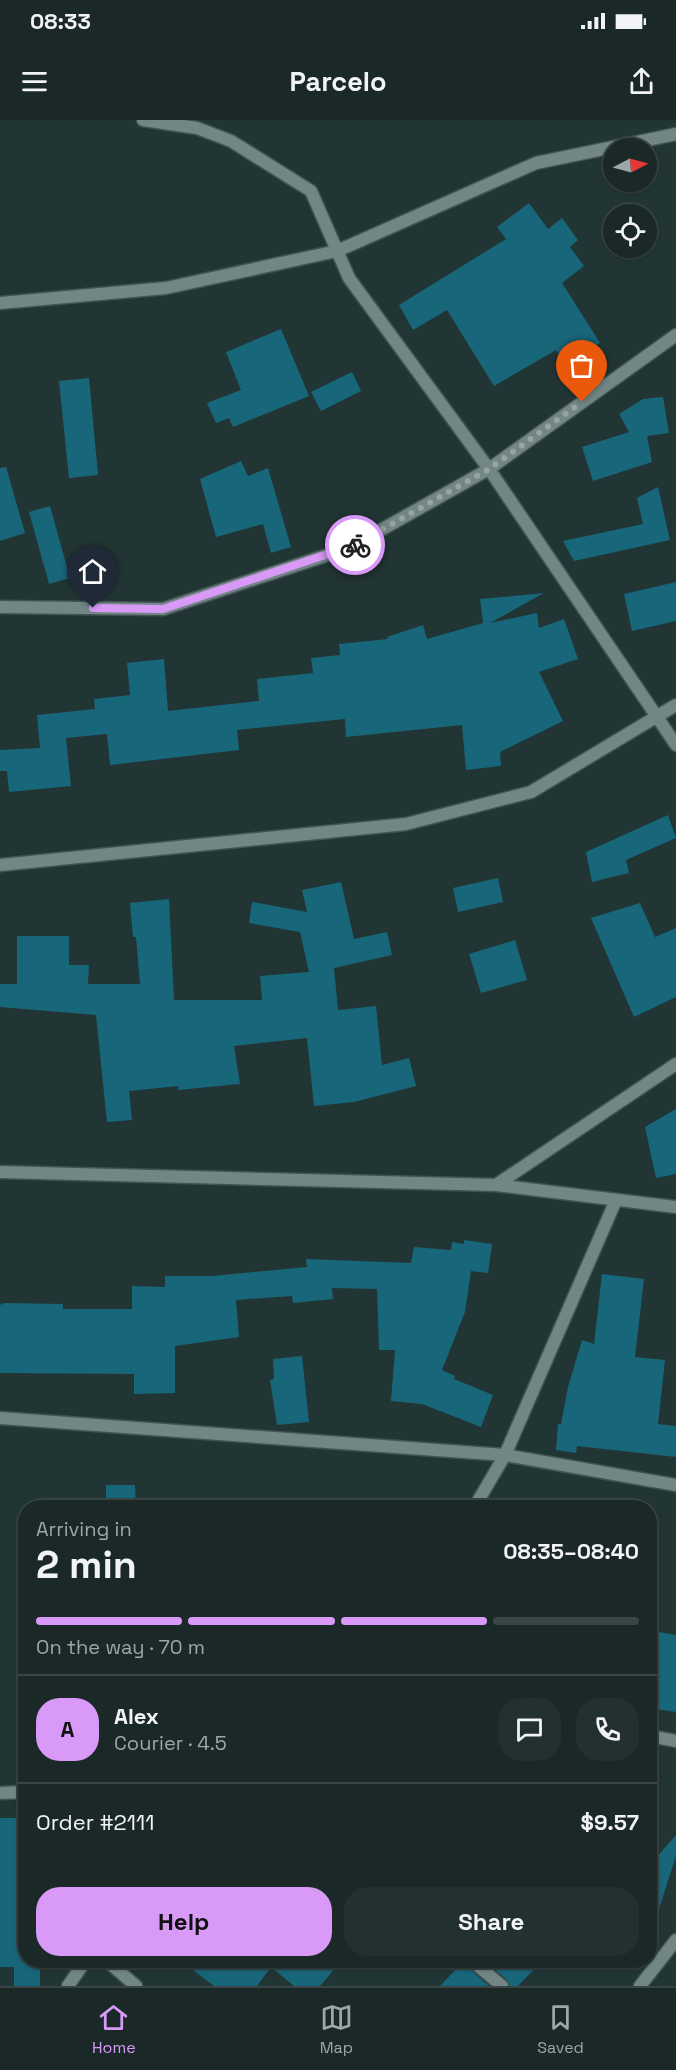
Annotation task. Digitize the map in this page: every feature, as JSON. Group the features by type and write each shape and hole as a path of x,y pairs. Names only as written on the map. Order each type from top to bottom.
{"street":[{"path":"143,120 197,128 231,141 311,191 348,279 489,469 676,745"},
{"path":"0,303 166,288 337,251 536,163 676,134"},
{"path":"0,607 163,609 349,548 489,469 676,335"},
{"path":"0,865 406,824 531,792 676,705"},
{"path":"496,1185 676,1064"},
{"path":"0,1172 496,1185 676,1207"},
{"path":"479,1500 505,1455 616,1200"},
{"path":"0,1418 505,1455 676,1485"},
{"path":"657,1737 676,1741"},
{"path":"0,1793 18,1792"},
{"path":"657,1964 676,1940"},
{"path":"68,1986 80,1968"},
{"path":"115,1968 136,1986"},
{"path":"481,1968 502,1986"},
{"path":"640,1986 654,1968"}],"building":[{"path":"529,203 548,229 562,218 578,240 570,247 584,266 562,283 600,343 565,365 556,350 494,386 447,310 413,330 399,305 506,239 497,227"},
{"path":"281,329 309,396 233,427 229,418 216,423 207,403 241,390 226,352"},
{"path":"352,372 361,391 321,411 311,392"},
{"path":"89,378 98,475 69,478 59,381"},
{"path":"663,397 669,433 647,436 652,462 593,481 582,447 629,432 619,414 643,399"},
{"path":"241,461 248,476 268,468 291,547 271,553 263,524 216,537 200,479"},
{"path":"6,467 25,533 0,541 0,468"},
{"path":"658,487 670,540 574,561 563,541 643,524 637,498"},
{"path":"50,506 70,578 49,584 29,512"},
{"path":"676,582 676,621 632,631 624,594"},
{"path":"544,593 490,623 537,613 539,628 564,619 578,659 539,672 563,721 500,752 501,766 466,770 462,725 346,737 345,719 237,730 239,750 110,765 107,734 66,738 71,786 9,792 7,771 0,771 0,750 40,748 37,715 95,709 94,699 130,695 127,663 164,659 168,711 259,701 257,679 313,673 311,658 340,655 339,644 388,639 387,637 423,625 427,639 483,623 480,599"},
{"path":"668,815 676,838 626,860 629,873 592,882 586,852"},
{"path":"498,878 503,902 458,912 453,888"},
{"path":"341,882 354,939 387,932 392,955 334,968 338,1010 376,1006 382,1065 409,1058 416,1086 354,1102 314,1106 307,1038 234,1046 240,1084 178,1090 178,1086 129,1091 132,1120 107,1122 96,1015 0,1007 0,984 17,984 17,936 69,936 69,965 89,965 88,984 140,984 130,903 169,899 174,1000 262,1000 260,976 309,972 300,932 249,923 252,902 307,912 302,890"},
{"path":"640,903 655,937 676,928 676,997 634,1017 591,918"},
{"path":"515,940 527,980 481,993 469,954"},
{"path":"676,1109 676,1174 656,1178 645,1127"},
{"path":"464,1240 492,1244 488,1273 471,1271 465,1312 442,1370 455,1376 454,1379 493,1395 481,1427 422,1404 391,1401 395,1350 379,1350 377,1289 332,1288 333,1299 293,1303 292,1296 236,1300 239,1337 175,1346 175,1393 134,1394 134,1374 0,1373 0,1305 4,1303 63,1304 63,1309 132,1309 132,1286 165,1287 165,1276 212,1276 307,1267 306,1259 411,1263 414,1247 451,1250 452,1242 464,1244"},
{"path":"602,1274 644,1279 635,1357 665,1360 658,1424 676,1426 676,1457 577,1446 576,1453 556,1450 558,1424 561,1424 568,1387 582,1340 594,1344"},
{"path":"302,1356 309,1422 277,1425 270,1380 274,1379 273,1359"},
{"path":"106,1485 135,1485 136,1500 106,1500"},
{"path":"657,1632 676,1635 676,1712 657,1709"},
{"path":"0,1818 18,1818 18,1968 40,1968 40,1986 14,1986 14,1967 0,1967"},
{"path":"676,1835 676,1856 657,1915 657,1857"},
{"path":"190,1968 270,1968 257,1986 214,1986"},
{"path":"272,1968 335,1968 320,1986 294,1986"},
{"path":"457,1968 468,1968 489,1986 440,1986"},
{"path":"493,1968 535,1968 518,1986 510,1986 507,1980"}],"way so far":[{"path":"355,545 489,469 582,402"}],"route":[{"path":"93,608 163,609 355,545"}]}
